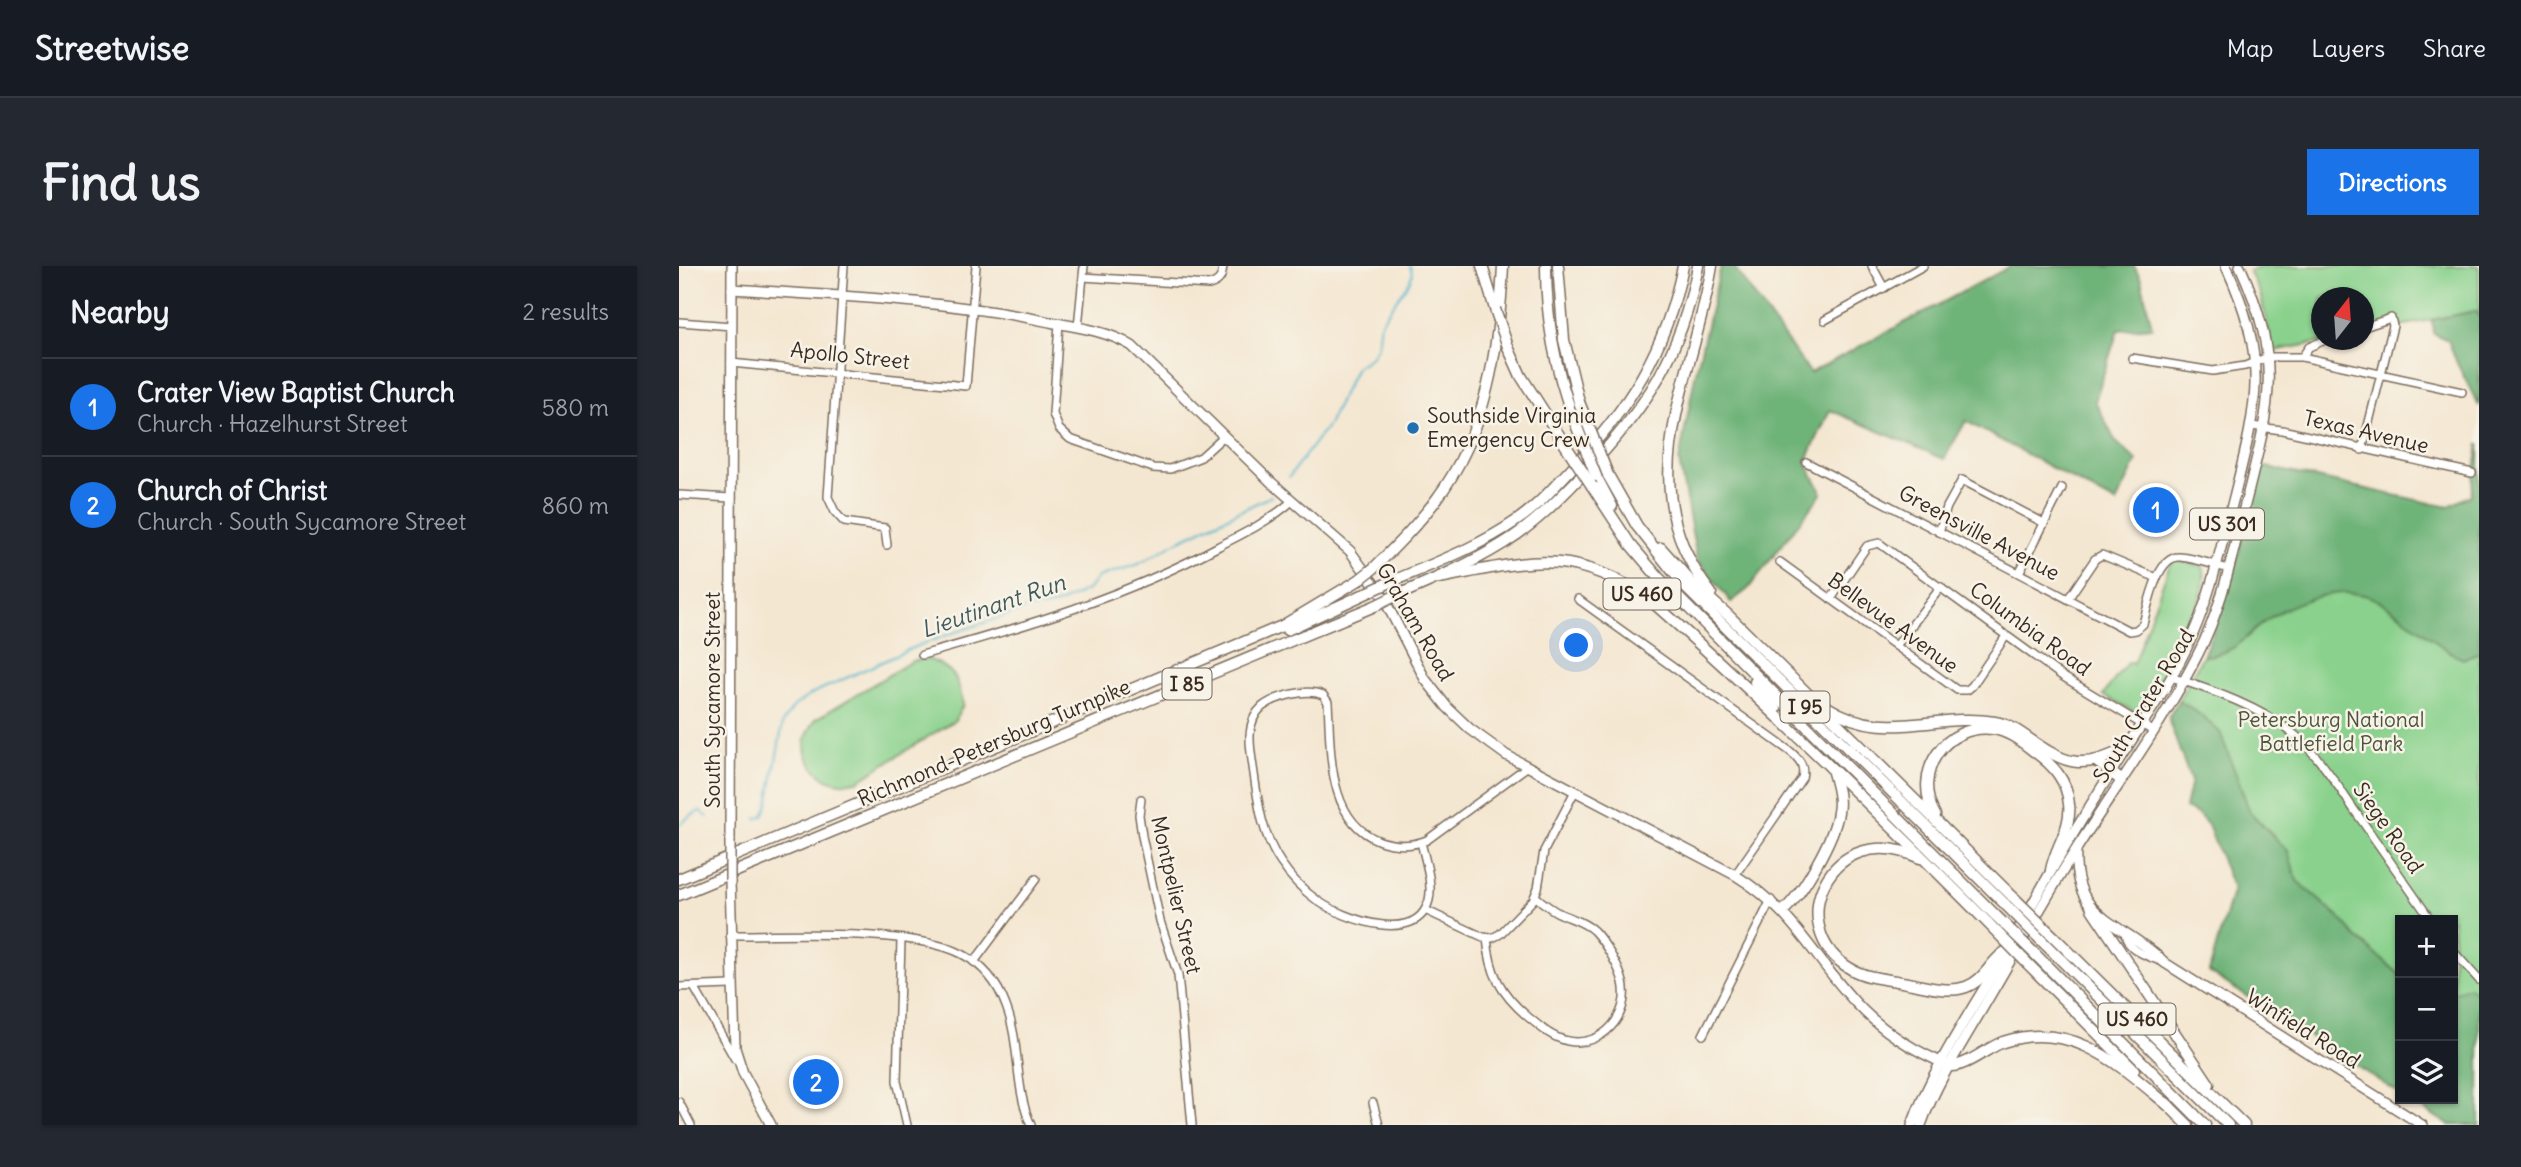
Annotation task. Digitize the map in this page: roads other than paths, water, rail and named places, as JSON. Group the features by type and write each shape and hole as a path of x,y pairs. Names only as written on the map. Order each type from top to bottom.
{"highway":[{"path":"1482,266 1495,309 1521,376 1564,443 1594,481"},
{"name":"Richmond-Petersburg Turnpike","path":"679,878 1252,639 1313,610 1359,580 1403,540 1437,498 1471,437 1482,408 1494,361 1502,266"},
{"name":"I 95","path":"1546,266 1557,363 1594,481 1658,577 1992,920"},
{"name":"I 95","path":"1560,266 1560,311 1579,402 1608,475 1651,545 1686,588 2049,940 2228,1125"},
{"path":"1252,639 1286,631 1466,549 1516,521 1545,497 1614,420 1649,365 1671,313 1683,266"},
{"name":"Richmond-Petersburg Turnpike","path":"679,895 1377,605 1439,578 1496,548 1556,503 1619,436 1647,400 1666,367 1691,300 1698,266"},
{"path":"1712,266 1672,434 1668,480 1674,517 1685,554 1699,578 1728,615"},
{"name":"US 460","path":"1619,496 1633,509 1655,540 1692,583 1728,615 1943,827 2009,901"},
{"name":"US 460","path":"1439,578 1493,566 1542,561 1571,564 1604,573 1649,598 1926,861 1992,920 2188,1125"},
{"path":"1711,632 1798,737"},
{"path":"1812,698 1850,720 1875,726 1996,722 2014,729 2065,760 2096,761 2127,748"},
{"path":"1943,827 1930,807 1927,794 1928,774 1935,756 1952,738 1968,731 1983,729 2004,732 2047,761 2066,788 2070,806 2069,823 2053,857 2051,870"},
{"path":"2096,761 2121,780"},
{"path":"1783,911 1797,897 1836,822 1839,802 1832,769"},
{"path":"1926,861 1901,850 1880,847 1858,852 1830,874 1822,891 1818,913 1821,933 1835,957 1850,969 1864,975 1952,989 1975,983 1990,969 1996,958 2005,953"},
{"path":"2092,909 2221,1102"},
{"name":"US 460","path":"2049,940 2244,1125"},
{"path":"2032,960 2205,1125"},
{"path":"1946,1064 1960,1065 2007,1041 2035,1037 2064,1038 2089,1046 2107,1056 2169,1106"}],"main road":[{"name":"South Sycamore Street","path":"731,266 731,985 735,1048 743,1073 771,1125"},
{"name":"South Crater Road","path":"1912,1125 2051,870 2171,677 2197,624 2216,565 2251,426 2256,390 2256,363 2248,318 2226,266"},
{"name":"South Crater Road","path":"1921,1125 1946,1064 2076,849 2184,681 2211,626 2229,569 2268,408 2268,356 2257,304 2240,266"},
{"name":"Graham Road","path":"732,289 973,310 1078,327 1112,336 1132,346 1292,500 1334,536 1364,568 1397,622 1425,679 1447,707 1488,743 1735,875 1771,900 1783,911 1865,1013 1900,1039 1946,1064"},
{"path":"2076,849 2079,883 2092,909"},
{"name":"Winfield Road","path":"2092,909 2165,963 2422,1125"}],"street":[{"path":"844,266 828,497 835,512 844,522 885,528 887,545"},
{"path":"973,310 976,266"},
{"path":"1078,327 1084,266"},
{"path":"1083,277 1205,285 1216,283 1222,274 1223,266"},
{"path":"1872,266 1884,288"},
{"path":"1825,320 1923,266"},
{"name":"Apollo Street","path":"731,363 966,386 973,310"},
{"path":"2362,450 2392,333 2391,318 2374,324"},
{"path":"679,322 732,327"},
{"path":"1059,323 1053,414 1059,429 1070,439 1153,468 1170,469 1201,457 1224,436"},
{"path":"2302,357 2311,346"},
{"path":"2132,358 2213,371 2256,363 2268,356 2302,357 2462,392"},
{"name":"Texas Avenue","path":"2251,426 2472,473"},
{"name":"Greensville Avenue","path":"1806,462 2129,631 2136,630 2143,624 2157,578"},
{"path":"1939,532 1947,507 1962,480 2044,523"},
{"path":"2019,573 2061,488"},
{"path":"679,495 731,498"},
{"path":"922,655 1057,614 1159,576 1271,518 1292,500"},
{"name":"Columbia Road","path":"1831,599 1870,544 1879,543 2062,676 2153,731"},
{"path":"2068,599 2098,556 2105,555 2137,572 2157,578 2163,565 2176,557 2229,569"},
{"name":"Bellevue Avenue","path":"1780,562 1958,690 1970,688 2006,636"},
{"path":"1896,646 1941,587"},
{"path":"1578,599 1780,744 1801,762 1804,772 1802,778 1735,875"},
{"name":"Siege Road","path":"2171,677 2263,714 2304,744 2331,776 2428,915"},
{"path":"1421,842 1430,888 1425,909 1417,920 1406,925 1357,920 1317,900 1289,874 1271,847 1258,805 1249,746 1254,718 1263,706 1297,694 1319,693 1326,698 1337,791 1350,820 1365,833 1383,842 1404,845 1421,842 1461,817 1528,766"},
{"path":"1425,909 1487,938 1500,933 1535,896 1545,851 1574,791"},
{"name":"Montpelier Street","path":"1141,799 1139,815 1142,836 1160,921 1178,975 1192,1125"},
{"path":"974,962 1036,879"},
{"path":"1487,938 1496,978 1506,997 1515,1006 1557,1038 1572,1042 1590,1040 1606,1032 1621,1012 1624,991 1621,975 1590,928 1559,914 1535,896"},
{"path":"1703,1035 1771,900"},
{"path":"730,935 901,940 938,945 963,955 991,978 1006,1004 1016,1041 1024,1107 1031,1125"},
{"path":"901,940 897,1081 907,1125"},
{"path":"2458,957 2479,980"},
{"path":"679,987 731,985"},
{"path":"694,987 743,1073"},
{"path":"679,1102 691,1125"},
{"path":"1373,1103 1379,1125"}],"waterway":[{"name":"Lieutinant Run","path":"1289,477 1328,425 1356,367 1371,357 1378,346 1381,322 1410,281 1410,266"},
{"name":"Lieutinant Run","path":"756,819 763,816 768,804 783,722 794,706 813,693 917,646 1026,609 1048,607 1062,602 1089,589 1098,577 1139,564 1180,540 1271,496"},
{"name":"Lieutinant Run","path":"679,825 700,811 708,817"}],"place":[{"name":"Southside Virginia Emergency Crew","path":"1413,428"},
{"name":"Crater View Baptist Church","path":"2156,510"},
{"name":"Church of Christ","path":"816,1082"}],"park label":[{"name":"Petersburg National Battlefield Park","path":"2331,732"}]}
